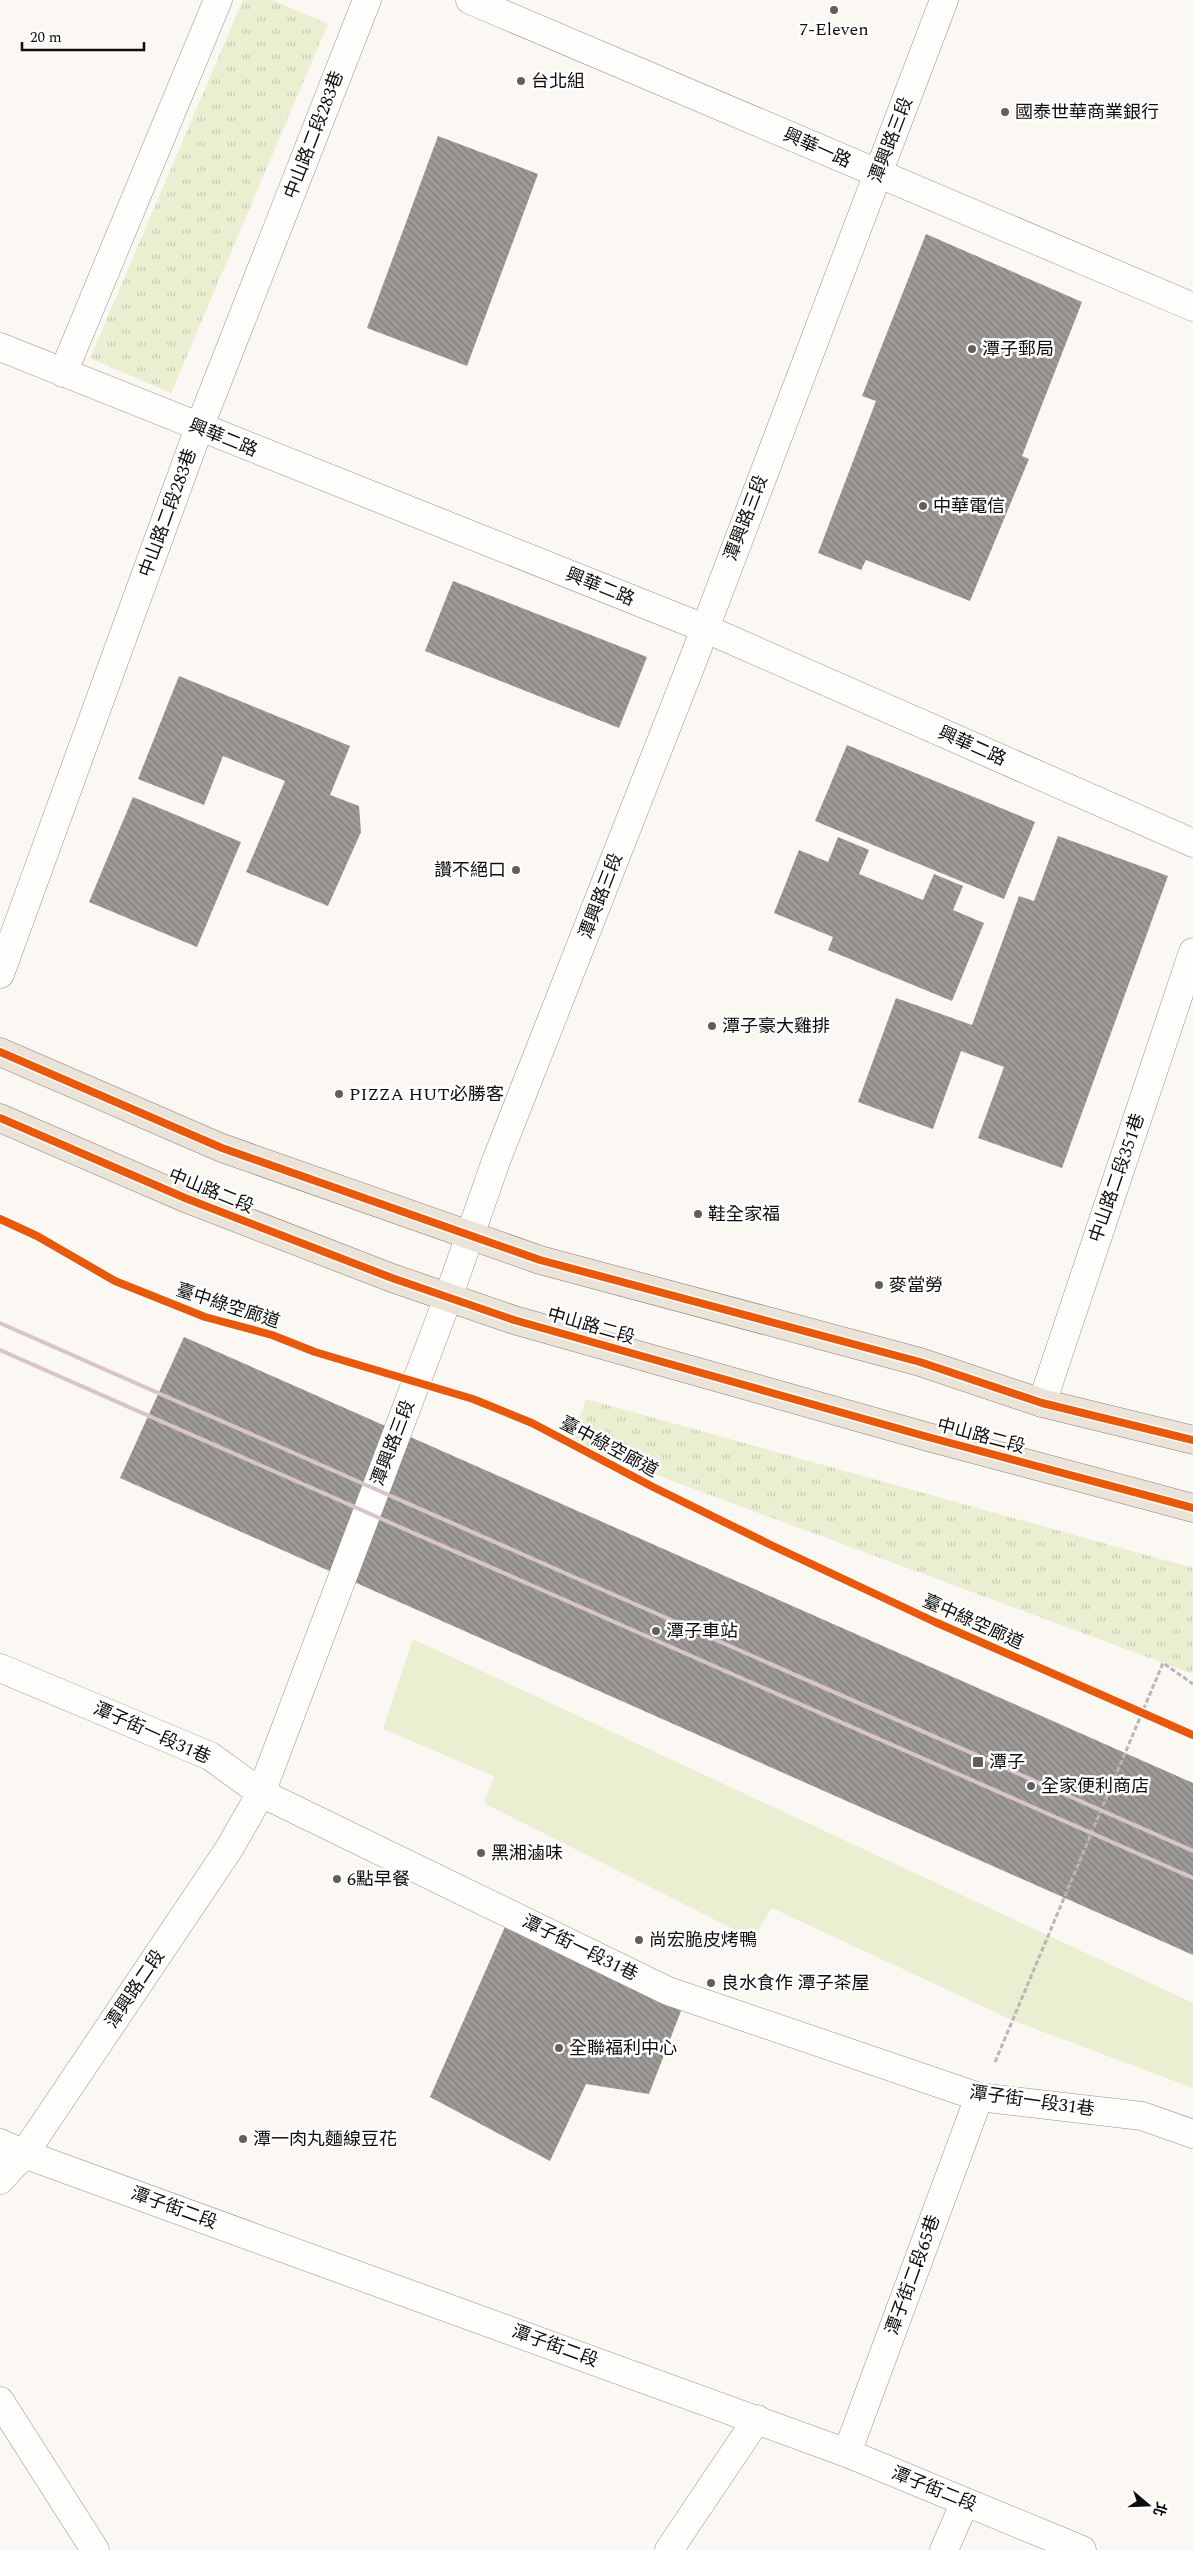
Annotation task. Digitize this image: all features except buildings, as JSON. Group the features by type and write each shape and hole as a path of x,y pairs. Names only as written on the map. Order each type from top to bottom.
{"main road":[{"path":"0,1052 222,1148 540,1260 920,1362 1042,1404 1193,1440"},
{"name":"中山路二段","path":"0,1118 185,1198 448,1298 523,1323 928,1437 1193,1508"}],"street":[{"path":"63,373 218,0"},
{"name":"中山路二段283巷","path":"0,974 199,428 367,0"},
{"name":"興華一路","path":"470,0 498,5 878,175 1193,307"},
{"name":"潭興路三段","path":"261,1793 448,1298 500,1152 704,628 944,0"},
{"name":"興華二路","path":"0,346 199,428 704,628 1193,843"},
{"name":"中山路二段351巷","path":"1042,1404 1193,952"},
{"name":"潭子街一段31巷","path":"0,1668 210,1756 261,1793 668,1991 979,2097 1142,2116 1193,2134"},
{"name":"潭興路二段","path":"0,2180 12,2148 229,1849 261,1793"},
{"name":"潭子街二段65巷","path":"847,2453 979,2097"},
{"name":"潭子街二段","path":"12,2148 847,2453 1082,2550"},
{"path":"0,2401 95,2550"},
{"path":"669,2550 757,2420"},
{"path":"944,2550 965,2502"}],"path":[{"path":"979,2097 1014,2021 1163,1663 1193,1684"},
{"path":"1136,1710 1154,1718"}],"green space":[{"path":"243,0 272,0 328,24 171,393 90,358"},
{"path":"586,1399 1193,1568 1193,1674 570,1443"},
{"path":"413,1639 1193,2003 1193,2088 1014,2021 772,1908 753,1939 484,1803 494,1776 383,1729"}],"railway":[{"path":"0,1323 1193,1851"},
{"path":"0,1350 1193,1878"}],"cycle path":[{"path":"0,1052 222,1148 540,1260 920,1362 1042,1403 1193,1440"},
{"path":"0,1118 185,1198 392,1278 514,1320 928,1437 1193,1508"},
{"name":"臺中綠空廊道","path":"0,1219 37,1236 115,1281 205,1317 272,1335 315,1352 473,1399 532,1423 653,1487 773,1546 935,1622 1193,1735"}],"place":[{"name":"7-Eleven","path":"834,10"},
{"name":"台北組","path":"521,81"},
{"name":"國泰世華商業銀行","path":"1005,112"},
{"name":"潭子郵局","path":"972,349"},
{"name":"中華電信","path":"923,506"},
{"name":"讚不絕口","path":"516,870"},
{"name":"潭子豪大雞排","path":"712,1026"},
{"name":"PIZZA HUT必勝客","path":"339,1094"},
{"name":"鞋全家福","path":"698,1214"},
{"name":"麥當勞","path":"879,1285"},
{"name":"潭子車站","path":"656,1631"},
{"name":"潭子","path":"978,1762"},
{"name":"全家便利商店","path":"1031,1786"},
{"name":"黑湘滷味","path":"481,1853"},
{"name":"6點早餐","path":"337,1879"},
{"name":"尚宏脆皮烤鴨","path":"639,1940"},
{"name":"良水食作 潭子茶屋","path":"711,1983"},
{"name":"全聯福利中心","path":"559,2048"},
{"name":"潭一肉丸麵線豆花","path":"243,2139"}]}
